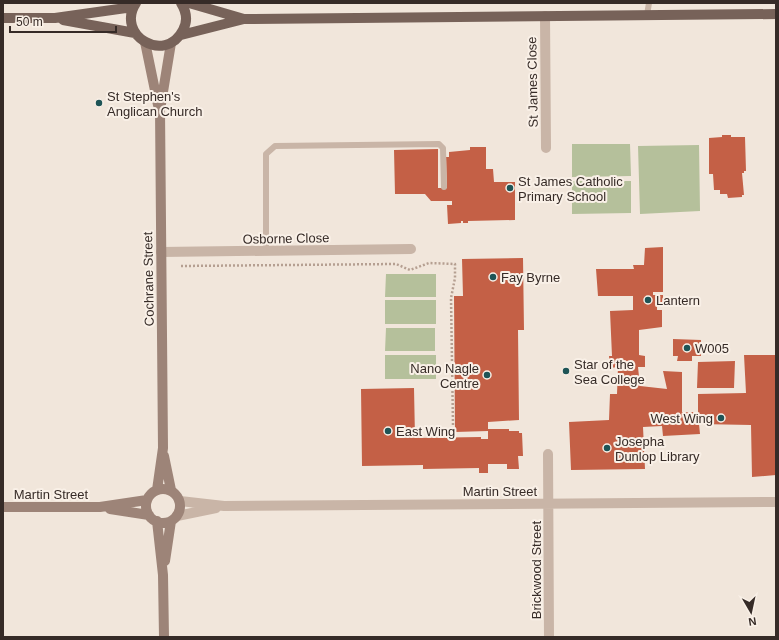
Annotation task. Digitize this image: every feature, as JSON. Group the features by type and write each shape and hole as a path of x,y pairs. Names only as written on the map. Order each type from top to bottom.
{"main road":[{"path":"3,18 55,18 134,5 131,16 131,25 135,33 145,42 153,46 162,46 171,43 180,35 185,27 186,17 181,3"},
{"path":"189,3 244,19"},
{"path":"180,35 244,19 776,14"},
{"path":"55,18 135,33"}],"street":[{"name":"St James Close","path":"545,16 546,148"},
{"name":"Cochrane Street","path":"145,42 160,110"},
{"name":"Cochrane Street","path":"157,490 163,448 160,110 171,43"},
{"name":"Osborne Close","path":"161,252 411,250"},
{"name":"Cochrane Street","path":"163,448 171,490"},
{"name":"Brickwood Street","path":"548,454 549,637"},
{"path":"163,575 174,518 180,511 180,501 171,490 157,490 147,500 147,511 153,518 162,522 174,518"},
{"name":"Martin Street","path":"3,508 100,507 147,500"},
{"name":"Martin Street","path":"180,501 224,506 776,502"},
{"name":"Martin Street","path":"174,518 224,506"},
{"name":"Martin Street","path":"100,507 153,518"},
{"path":"153,518 163,575 164,637"}],"lane":[{"path":"647,15 649,3"},
{"path":"266,252 266,154 275,146 439,144 443,148 444,187"}],"path":[{"path":"181,266 396,264 410,270 429,264 455,264 455,278 451,298 453,425"}],"green space":[{"path":"572,144 630,144 631,176 572,177"},
{"path":"699,145 700,211 640,214 638,146"},
{"path":"572,181 631,181 631,213 572,214"},
{"path":"386,274 436,274 436,297 385,297"},
{"path":"385,300 436,300 436,324 385,324"},
{"path":"386,328 435,328 435,351 385,351"},
{"path":"385,355 436,355 436,379 385,379"}],"building":[{"path":"722,135 731,135 731,137 745,137 746,171 742,173 744,195 742,195 742,197 728,198 727,194 720,194 720,190 714,190 713,174 709,174 709,138 722,137"},
{"path":"470,147 486,147 486,169 493,169 494,182 515,182 515,220 468,221 468,223 463,223 463,221 461,221 461,223 448,224 447,205 452,205 452,201 431,201 425,194 395,194 394,150 438,149 438,188 447,188 446,157 449,157 449,152 470,150"},
{"path":"663,247 663,292 653,292 653,295 663,295 663,305 657,305 657,310 662,310 662,327 639,330 639,355 645,356 645,367 638,367 640,386 667,389 663,371 682,372 682,412 698,412 698,394 746,393 744,355 776,355 776,475 752,477 751,425 699,424 700,434 663,436 662,426 643,427 645,469 571,470 569,422 609,420 610,394 617,394 618,367 610,368 609,356 612,356 610,311 633,310 633,296 598,296 596,269 634,269 633,265 644,265 645,248"},
{"path":"523,258 524,330 518,330 519,420 488,422 488,429 509,429 509,431 519,431 519,433 522,433 523,456 518,456 519,469 507,469 507,464 488,464 488,473 479,473 479,468 423,469 423,465 362,466 361,389 414,388 415,438 481,437 481,439 488,439 488,431 455,432 454,296 463,296 462,259"},
{"name":"W005","path":"673,339 701,340 701,356 692,356 692,361 677,361 678,356 673,356"},
{"path":"735,361 734,388 697,388 698,362"}],"place":[{"name":"St Stephen's Anglican Church","path":"99,103"},
{"name":"St James Catholic Primary School","path":"510,188"},
{"name":"Fay Byrne","path":"493,277"},
{"name":"Lantern","path":"648,300"},
{"name":"W005","path":"687,348"},
{"name":"Star of the Sea College","path":"566,371"},
{"name":"Nano Nagle Centre","path":"487,375"},
{"name":"West Wing","path":"721,418"},
{"name":"East Wing","path":"388,431"},
{"name":"Josepha Dunlop Library","path":"607,448"}]}
